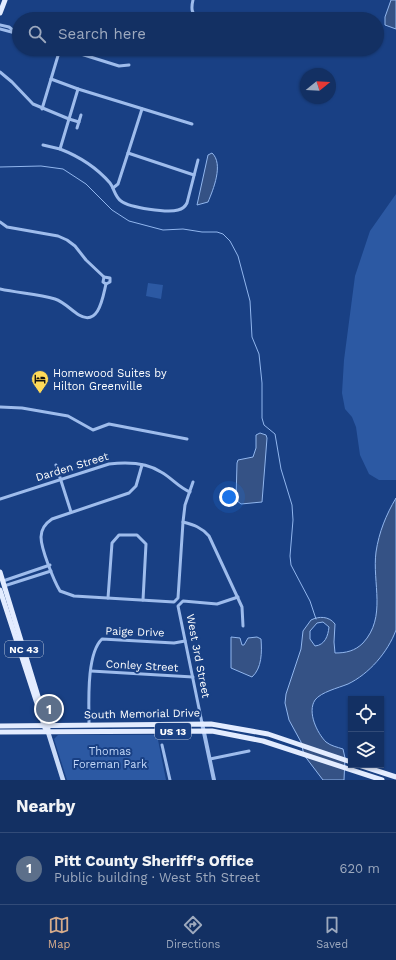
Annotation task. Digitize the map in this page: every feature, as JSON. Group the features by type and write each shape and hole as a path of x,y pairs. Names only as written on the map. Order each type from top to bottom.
{"main road":[{"path":"0,13 5,0"},
{"name":"NC 43","path":"0,572 2,583 48,732"},
{"name":"NC 43","path":"0,590 46,725"},
{"name":"South Memorial Drive","path":"0,726 202,723 246,729 348,761"},
{"name":"South Memorial Drive","path":"0,732 204,730 248,737 382,780"},
{"path":"48,732 63,780"},
{"path":"368,768 396,777"}],"street":[{"path":"193,0 193,12"},
{"path":"0,25 9,27 12,30"},
{"path":"0,29 12,31"},
{"path":"42,109 58,56"},
{"path":"87,56 119,66 129,65"},
{"path":"0,72 33,104 42,109 79,122"},
{"path":"51,79 78,89 192,124"},
{"path":"60,149 78,89"},
{"path":"113,188 118,184 142,109"},
{"path":"77,128 81,115"},
{"path":"43,144 79,157 113,188 121,201 133,206 163,211 184,208 187,203 198,160"},
{"path":"128,154 194,175"},
{"path":"0,222 8,227 58,236 67,240 75,246 86,260 104,277 108,276 111,280 106,284 100,310 87,317 80,316 53,298 0,289"},
{"path":"104,277 103,280 106,284"},
{"path":"0,407 17,407 68,416 93,430 109,424 187,439"},
{"name":"Darden Street","path":"0,499 109,464 127,462 142,465 162,472 180,488 190,492"},
{"path":"56,465 71,512"},
{"path":"142,465 136,486 129,493 71,512 52,519 46,523 42,530 41,538 51,571 60,591 74,596 174,602 178,598 182,522 185,505 193,482"},
{"path":"182,522 196,525 204,530 238,597 243,613 243,626"},
{"path":"108,598 112,543 120,535 137,535 146,544 143,600"},
{"path":"2,583 50,566"},
{"path":"2,583 51,571"},
{"name":"West 3rd Street","path":"214,780 178,606 183,601 217,604 238,597"},
{"name":"Paige Drive","path":"89,725 89,683 96,644 102,639 174,643 185,641"},
{"name":"Conley Street","path":"90,672 192,676"},
{"path":"162,744 170,780"},
{"path":"210,759 249,751"}],"green space":[{"path":"396,194 396,480 379,480 369,474 360,455 356,427 352,417 345,409 342,393 344,360 355,276 370,231"},
{"path":"148,283 163,285 161,299 146,296"},
{"name":"Thomas Foreman Park","path":"58,735 157,735 166,780 67,780 54,739"}],"shaded area":[{"path":"391,0 396,0 396,29 385,25 385,17"},
{"path":"212,153 217,164 215,184 208,202 197,205 208,155"},
{"path":"260,433 266,435 267,438 262,502 241,504 236,500 237,463 238,460 253,457 256,448 256,435"},
{"path":"396,498 396,630 393,638 377,662 356,680 325,692 315,700 312,710 316,728 326,742 343,749 345,758 344,780 323,780 304,755 301,742 289,720 285,703 286,694 301,649 303,631 311,620 317,618 327,618 333,621 335,624 335,653 354,650 363,643 370,633 375,622 377,611 375,564 377,545 386,517","holes":["323,622 329,627 328,634 324,642 315,646 310,639 310,631 317,623"]},
{"path":"231,637 240,638 242,645 244,645 248,638 257,637 261,639 260,664 252,677 231,668"}],"waterway":[{"path":"0,167 41,166 63,169 86,184 112,210 129,221 163,230 183,229 202,232 217,232 223,234 230,241 238,256 250,301 252,337 259,354 262,383 262,418 264,425 275,434 281,469 292,505 293,520 290,556 291,565 310,601 316,619"}],"place":[{"name":"Homewood Suites by Hilton Greenville","path":"40,394"},
{"name":"Pitt County Sheriff's Office","path":"49,709"}]}
